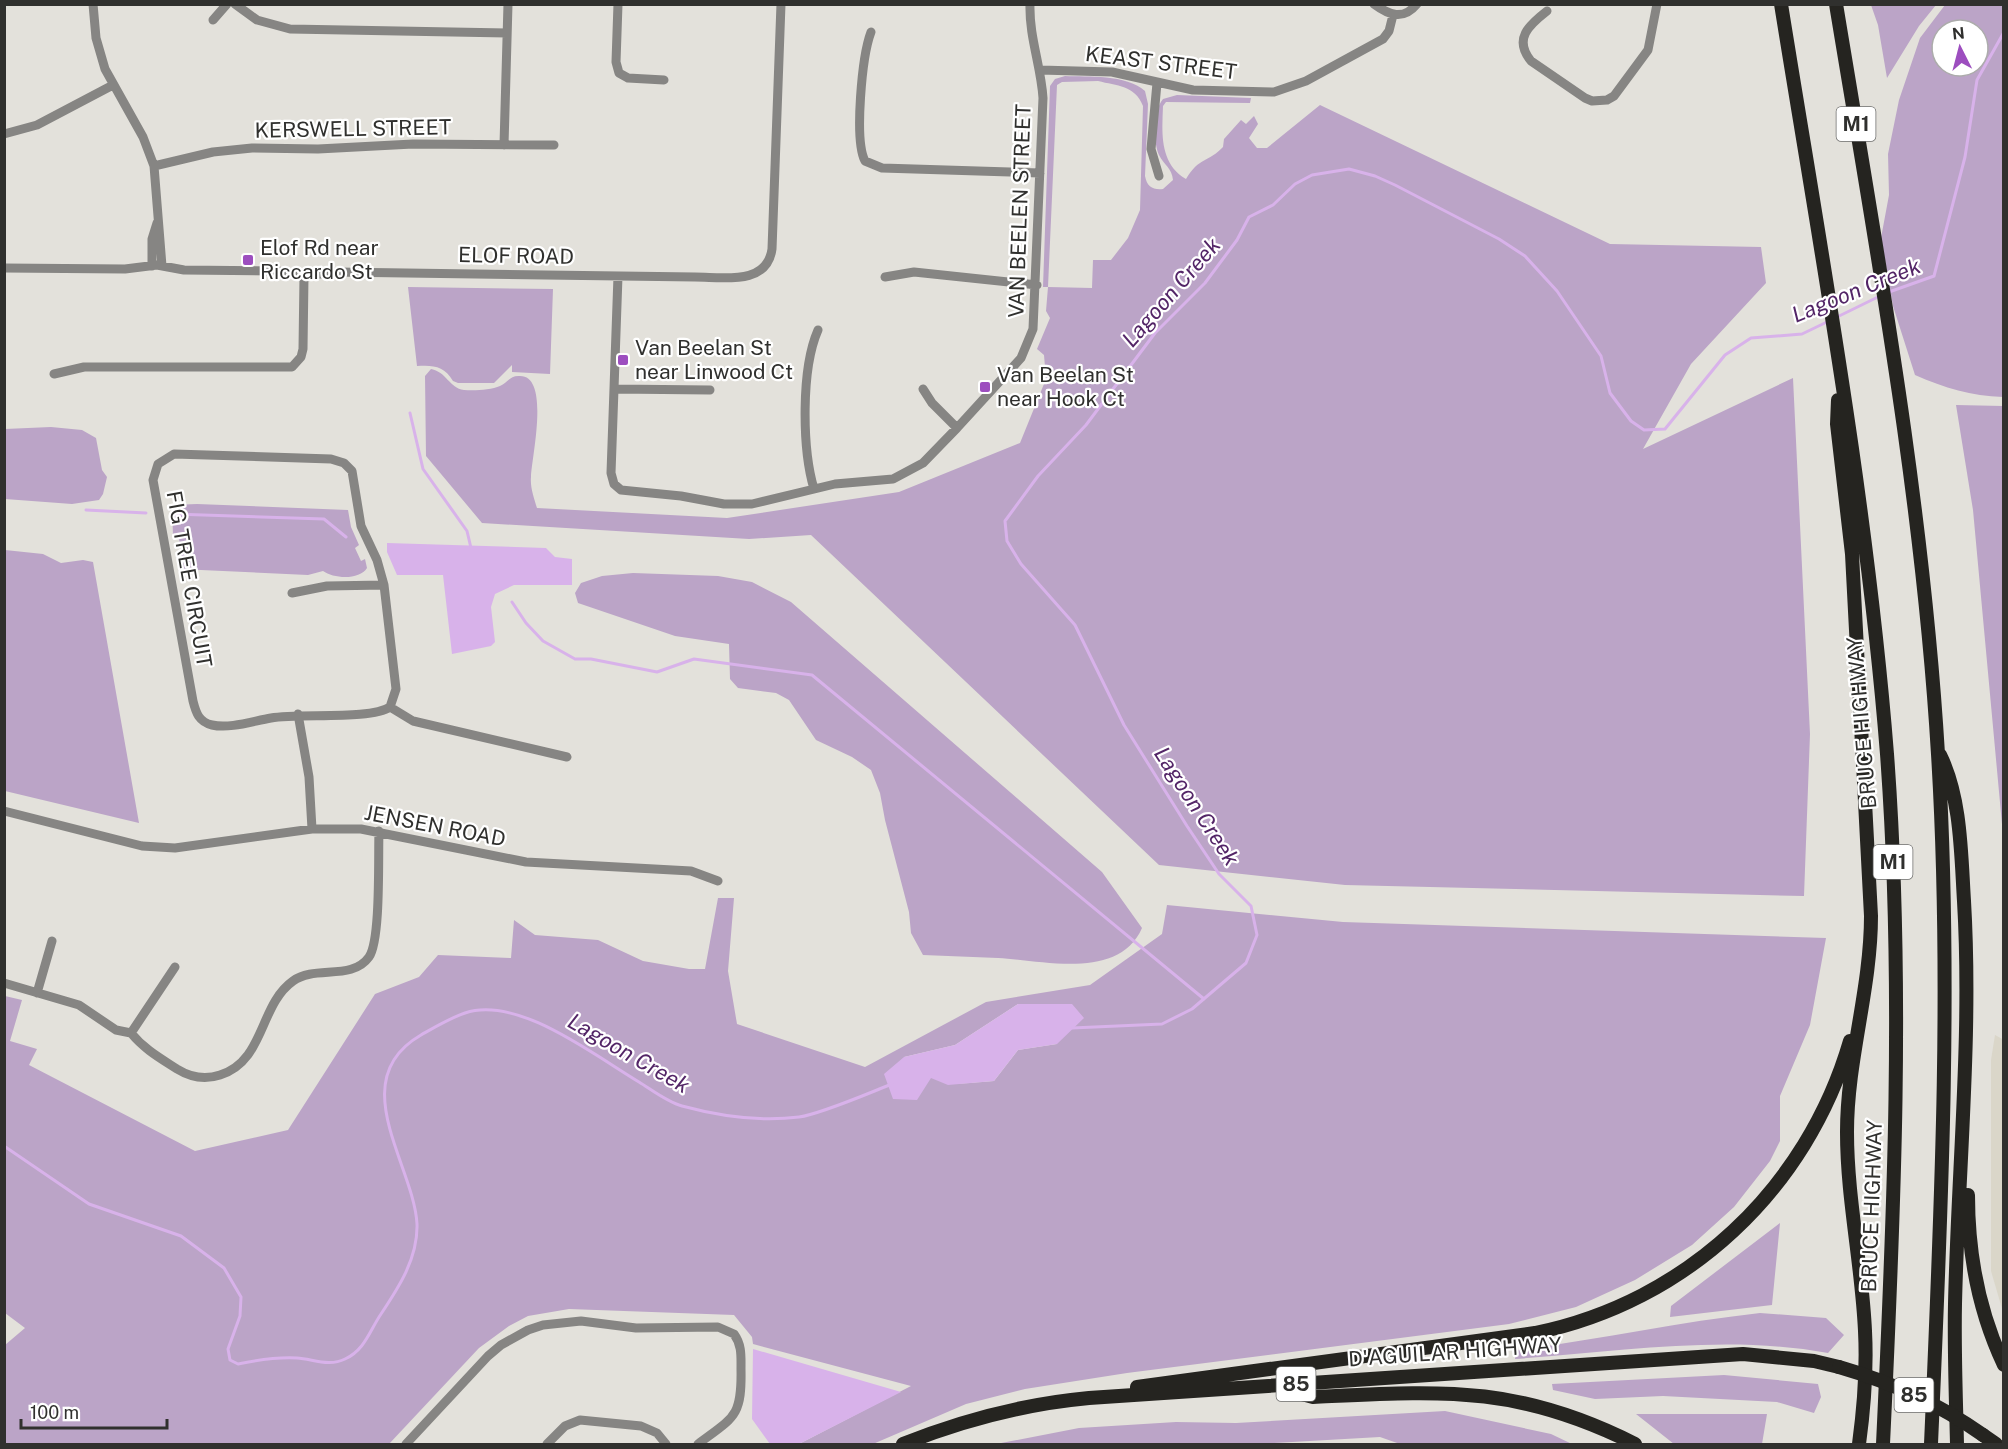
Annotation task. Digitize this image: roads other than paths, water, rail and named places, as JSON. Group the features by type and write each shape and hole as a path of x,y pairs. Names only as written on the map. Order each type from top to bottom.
{"highway":[{"name":"BRUCE HIGHWAY","path":"1781,4 1838,359 1872,595 1892,846 1896,1120 1883,1444"},
{"name":"M1","path":"1836,4 1893,350 1917,525 1938,750 1945,917 1945,1082 1931,1444"},
{"path":"1838,359 1837,424 1852,563 1871,916 1869,965 1849,1094 1847,1130 1851,1206 1865,1332 1859,1444"},
{"path":"1938,750 1951,776 1963,881 1968,1021 1954,1327 1957,1444"},
{"path":"1089,1398 1103,1392 1135,1387 1535,1333 1581,1321 1638,1298 1693,1266 1747,1219 1779,1183 1820,1119 1862,1011"},
{"path":"1963,1151 1968,1173 1968,1211 1975,1278 1989,1330 2004,1365"},
{"name":"D'AGUILAR HIGHWAY","path":"903,1444 999,1412 1089,1398 1728,1354 1779,1357 1839,1371 1912,1394 1982,1440 1996,1444"},
{"path":"1298,1393 1733,1363 1839,1371"},
{"name":"D'AGUILAR HIGHWAY","path":"925,1444 991,1422 1058,1409 1298,1393 1313,1397 1439,1392 1499,1397 1561,1412 1635,1444"}],"street":[{"path":"93,4 100,55 113,84 143,137 154,166 157,223 162,239 162,266"},
{"path":"213,20 227,4"},
{"path":"235,4 257,20 290,29 507,33"},
{"path":"504,145 508,4"},
{"path":"618,4 616,62 619,73 628,78 664,80"},
{"name":"VAN BEELEN STREET","path":"618,276 611,473 615,484 621,490 733,504 770,502 835,484 878,482 908,473 923,463 1021,358 1033,329 1037,285 1043,98 1040,70 1030,32 1030,4"},
{"path":"1374,4 1393,15 1410,12 1417,4"},
{"path":"1547,11 1524,33 1522,41 1526,55 1531,62 1585,98 1600,102 1614,96 1648,50 1657,4"},
{"name":"ELOF ROAD","path":"4,268 125,269 162,266 184,270 278,271 304,276 337,272 743,277 760,272 768,263 773,239 777,75 782,6"},
{"name":"KEAST STREET","path":"1040,70 1112,72 1193,90 1262,92 1287,89 1383,39 1389,31 1393,15"},
{"path":"871,33 864,52 860,143 865,161 882,168 1040,173"},
{"path":"1157,83 1151,149 1159,176"},
{"path":"4,134 37,125 113,84"},
{"name":"KERSWELL STREET","path":"154,166 213,152 252,148 412,144 554,145"},
{"path":"152,266 152,239 157,223"},
{"path":"885,277 914,272 1037,285"},
{"path":"54,374 84,367 292,367 301,357 303,349 304,276"},
{"path":"814,489 806,454 808,357 818,330"},
{"path":"615,389 710,390"},
{"path":"923,389 932,403 957,428"},
{"name":"FIG TREE CIRCUIT","path":"182,454 331,459 344,462 354,477 361,526 377,560 384,585 396,689 390,707 377,714 298,714 222,726 203,722 198,717 193,701 153,480 158,464 169,456 182,454"},
{"path":"292,593 339,585 384,585"},
{"path":"390,707 413,721 567,757"},
{"path":"298,714 309,777 312,829"},
{"name":"JENSEN ROAD","path":"4,811 123,843 158,848 190,846 312,829 379,831 526,862 691,871 718,881"},
{"path":"4,983 79,1005 116,1029 131,1033 140,1046 185,1074 206,1078 216,1077 238,1067 254,1047 278,999 291,982 307,974 351,969 368,958 375,940 379,831"},
{"path":"37,993 52,941"},
{"path":"131,1033 175,967"},
{"path":"406,1444 501,1345 543,1324 581,1321 636,1328 718,1327 734,1334 741,1348 741,1402 728,1422 698,1444"},
{"path":"547,1444 565,1426 580,1420 641,1426 657,1433 666,1444"}],"waterway":[{"name":"Lagoon Creek","path":"1889,292 1934,276 1965,157 1977,80 2004,32"},
{"name":"Lagoon Creek","path":"1072,1028 1162,1024 1192,1009 1246,963 1257,935 1251,906 1219,874 1187,826 1124,725 1075,625 1021,564 1007,541 1005,521 1038,476 1086,425 1155,333 1205,283 1237,240 1249,217 1273,205 1295,184 1312,175 1349,169 1375,176 1395,185 1499,239 1525,256 1557,291 1601,356 1610,393 1631,421 1644,430 1665,429 1725,355 1751,338 1802,334 1829,321"},
{"name":"Lagoon Creek","path":"1835,318 1880,296"},
{"path":"410,413 423,469 467,531 471,548"},
{"path":"86,510 146,513"},
{"path":"173,514 324,519 346,537"},
{"path":"512,602 526,623 543,641 575,659 591,659 657,672 694,659 812,675 1204,999"},
{"name":"Lagoon Creek","path":"4,1146 89,1204 181,1236 224,1268 241,1297 240,1316 228,1349 230,1360 238,1364 290,1358 333,1362 352,1355 362,1345 401,1283 411,1260 417,1224 413,1201 389,1124 385,1099 387,1075 398,1054 421,1035 448,1020 465,1013 486,1010 532,1020 579,1044 671,1102 696,1110 725,1115 769,1119 799,1117 832,1108 892,1084"}],"place":[{"name":"Elof Rd near Riccardo St","path":"248,260"},
{"name":"Van Beelan St near Linwood Ct","path":"623,360"},
{"name":"Van Beelan St near Hook Ct","path":"985,387"}]}
